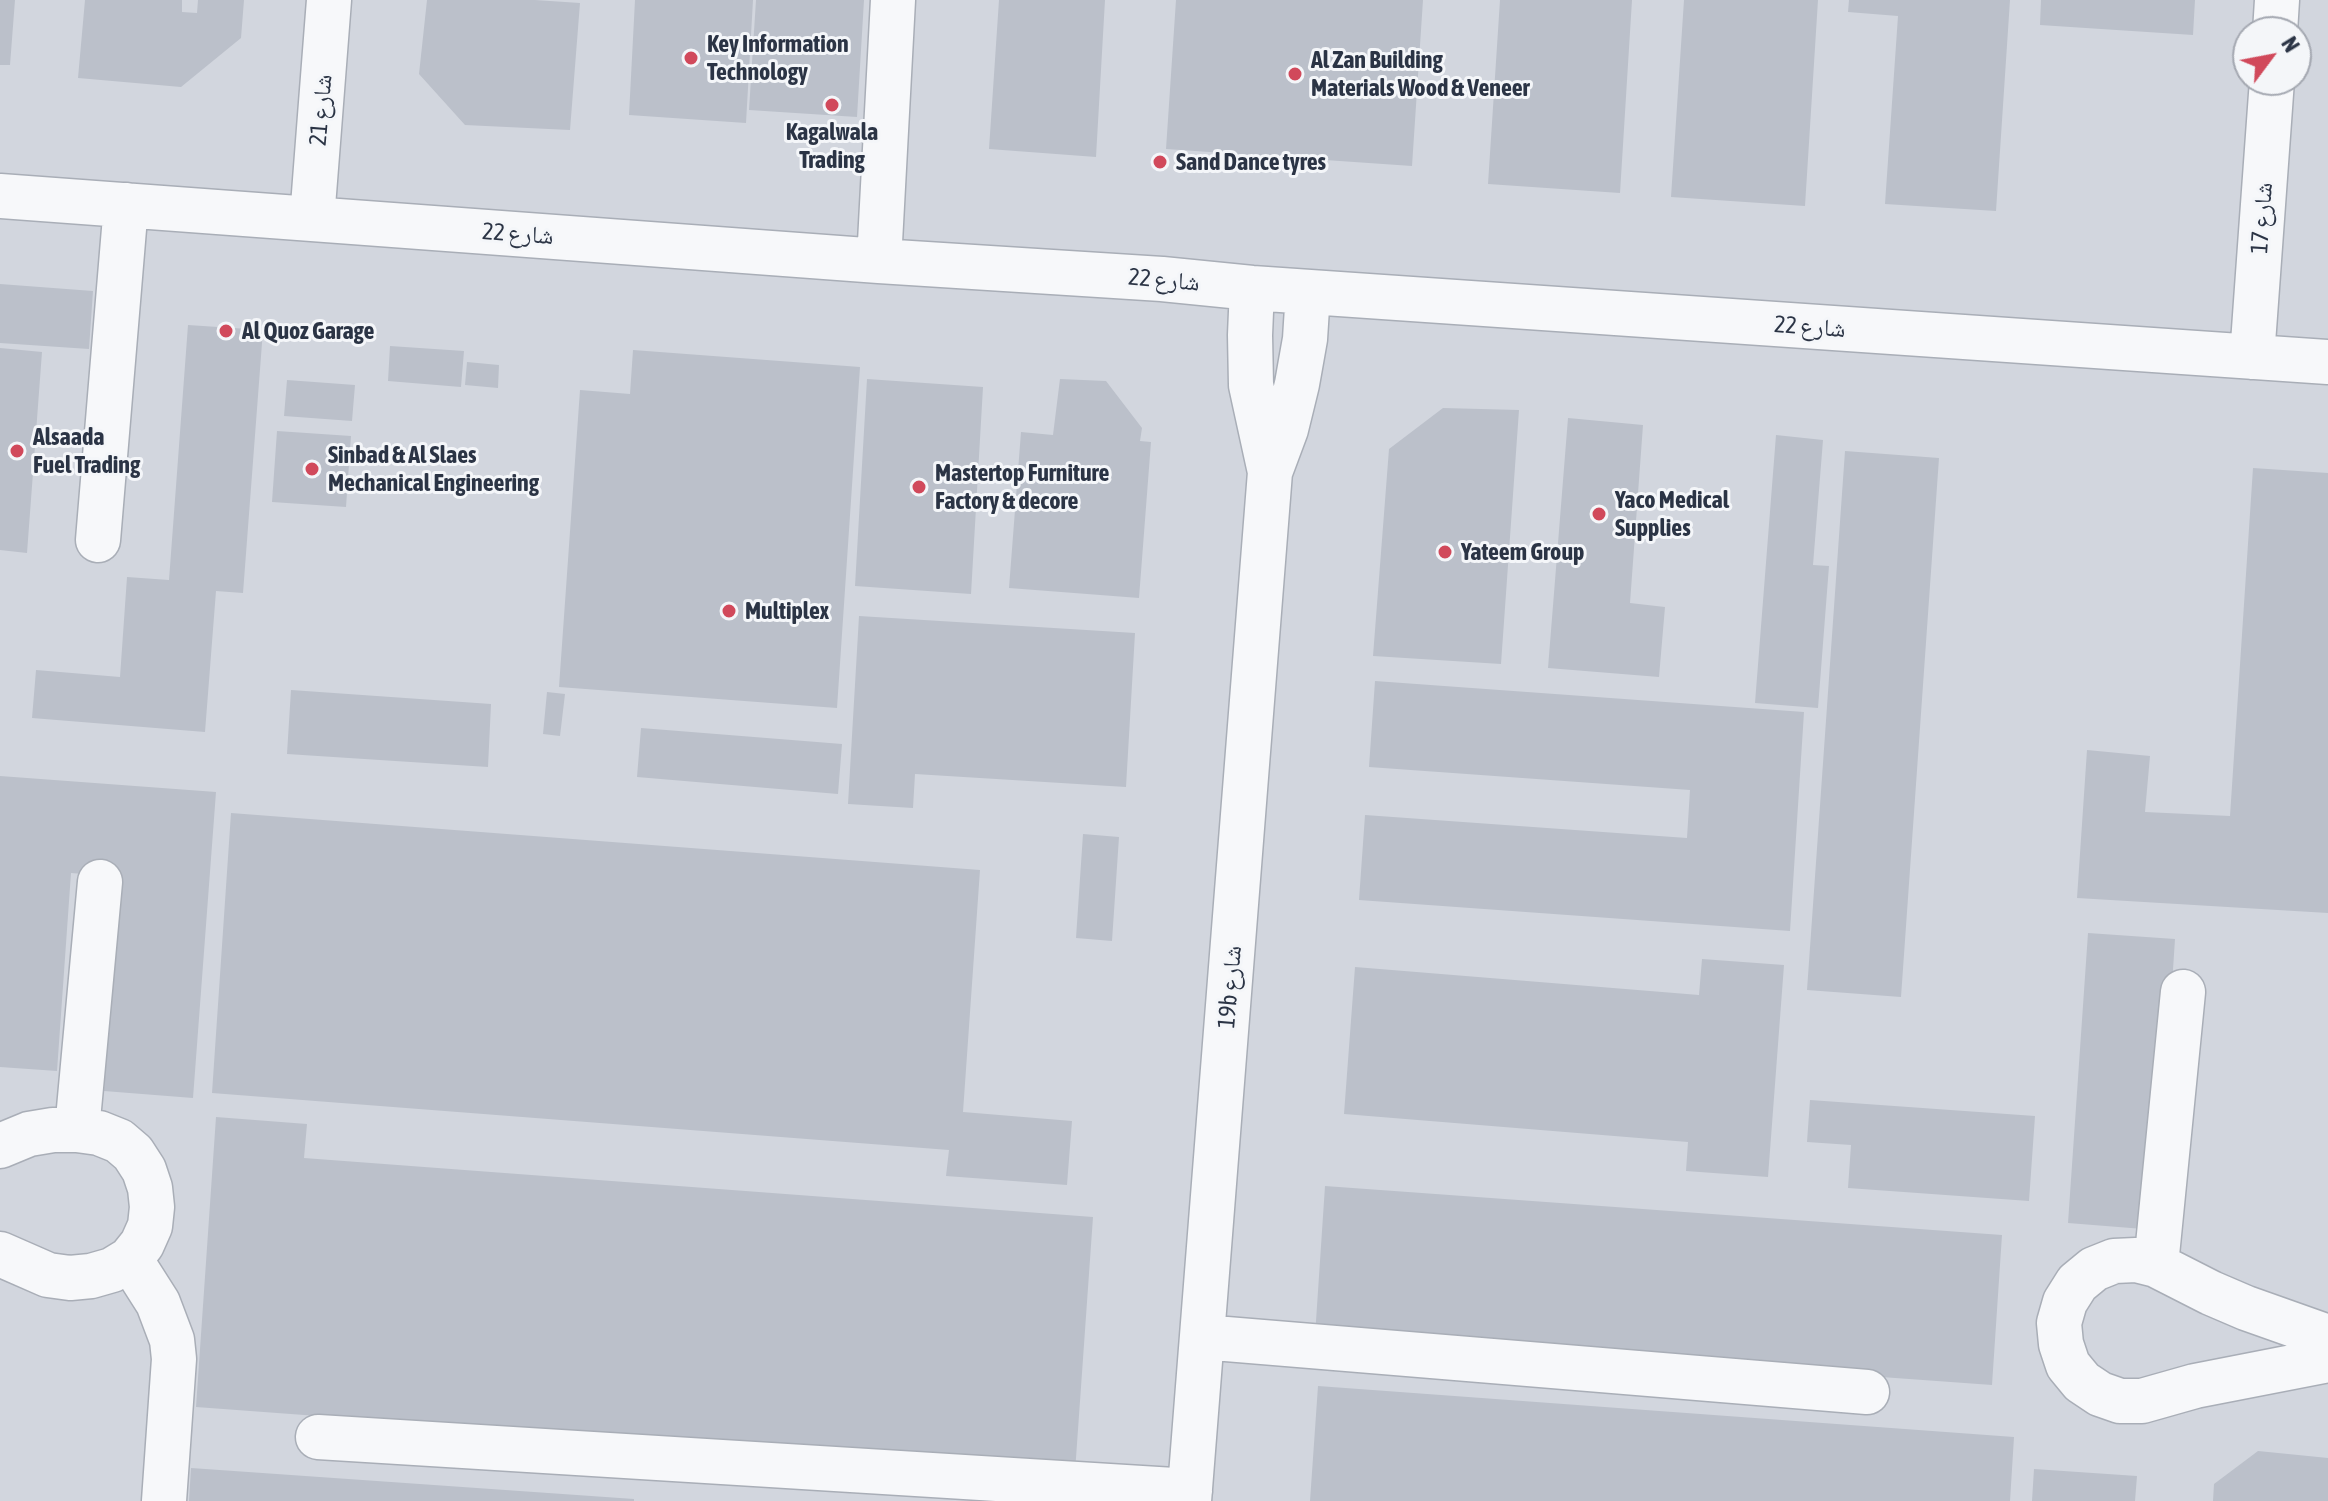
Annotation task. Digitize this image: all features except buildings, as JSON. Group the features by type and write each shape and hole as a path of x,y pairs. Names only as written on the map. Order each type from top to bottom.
{"street":[{"name":"شارع 21","path":"312,219 329,0"},
{"path":"879,261 893,0"},
{"name":"شارع 17","path":"2252,357 2271,96"},
{"name":"شارع 22","path":"0,196 1308,292 2328,362"},
{"path":"98,540 126,205"},
{"name":"19b شارع","path":"1252,288 1251,385 1270,472"},
{"name":"19b شارع","path":"1189,1496 1270,472 1286,429 1297,384 1305,339 1308,292"},
{"path":"77,1130 100,882"},
{"path":"2156,1265 2183,992"},
{"path":"0,1146 29,1134 53,1130 99,1133 119,1141 133,1153 144,1170 151,1197 150,1226 142,1244 130,1259 112,1270 70,1278 48,1275 0,1254"},
{"path":"130,1259 158,1303 172,1340 173,1379 164,1501"},
{"path":"2328,1337 2211,1293 2156,1265 2136,1260 2114,1261 2094,1269 2077,1283 2065,1302 2059,1323 2061,1344 2068,1365 2082,1382 2100,1394 2120,1401 2142,1401 2195,1386 2328,1360"},
{"path":"1202,1337 1867,1392"},
{"path":"318,1437 1189,1496"}],"shaded area":[{"path":"0,0 2328,0 2328,1501 0,1501"}],"place":[{"name":"Key Information Technology","path":"691,58"},
{"name":"Al Zan Building Materials Wood & Veneer","path":"1295,74"},
{"name":"Kagalwala Trading","path":"832,105"},
{"name":"Sand Dance tyres","path":"1160,162"},
{"name":"Al Quoz Garage","path":"226,331"},
{"name":"Alsaada Fuel Trading","path":"17,451"},
{"name":"Sinbad & Al Slaes Mechanical Engineering","path":"312,469"},
{"name":"Mastertop Furniture Factory & decore","path":"919,487"},
{"name":"Yaco Medical Supplies","path":"1599,514"},
{"name":"Yateem Group","path":"1445,552"},
{"name":"Multiplex","path":"729,611"}]}
